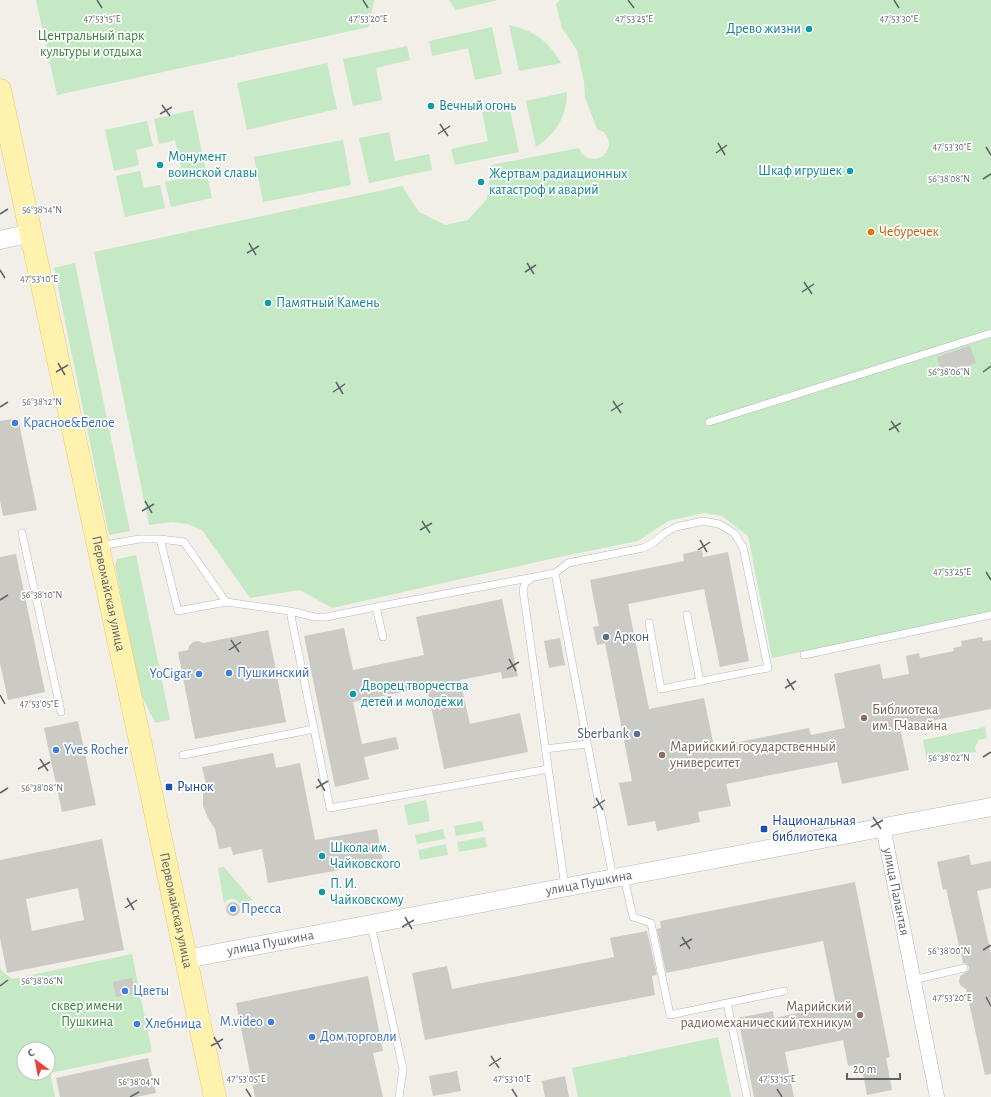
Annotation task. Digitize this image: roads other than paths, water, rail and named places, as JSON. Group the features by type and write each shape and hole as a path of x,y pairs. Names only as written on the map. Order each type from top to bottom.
{"main road":[{"name":"Первомайская улица","path":"0,90 7,154 31,233 215,1097"}],"street":[{"path":"0,240 31,233"},
{"name":"улица Пушкина","path":"186,959 991,807"},
{"name":"улица Палантая","path":"883,828 937,1097"}],"lane":[{"path":"710,422 991,333"},
{"path":"160,539 178,611 226,602 290,611 315,617 326,617 555,573 568,563 643,548 676,527 703,521 719,524 734,533 743,547 768,668 661,690 649,623"},
{"path":"22,532 61,712"},
{"path":"98,546 139,539 160,539 184,542 226,602"},
{"path":"555,573 588,744 619,877 633,917 651,923 670,1015 784,992"},
{"path":"532,578 525,583 523,590 566,887"},
{"path":"376,608 383,636"},
{"path":"290,611 330,808 548,769"},
{"path":"687,615 700,682"},
{"path":"804,655 991,615"},
{"path":"183,755 314,729"},
{"path":"545,749 588,744"},
{"path":"371,924 403,1069 399,1097"},
{"path":"913,980 964,968"},
{"path":"727,1003 747,1097"}],"place":[{"name":"Древо жизни","path":"809,29"},
{"name":"Вечный огонь","path":"431,106"},
{"name":"Монумент воинской славы","path":"160,165"},
{"name":"Шкаф игрушек","path":"850,171"},
{"name":"Жертвам радиационных катастроф и аварий","path":"481,182"},
{"name":"Чебуречек","path":"871,232"},
{"name":"Памятный Камень","path":"268,303"},
{"name":"Красное&Белое","path":"15,423"},
{"name":"Аркон","path":"606,637"},
{"name":"Пушкинский","path":"229,673"},
{"name":"YoCigar","path":"199,674"},
{"name":"Дворец творчества детей и молодёжи","path":"353,694"},
{"name":"Библиотека им. Г.Чавайна","path":"864,718"},
{"name":"Sberbank","path":"637,734"},
{"name":"Yves Rocher","path":"56,750"},
{"name":"Марийский государственный университет","path":"662,755"},
{"name":"Рынок","path":"169,787"},
{"name":"Национальная библиотека","path":"764,829"},
{"name":"Школа им. Чайковского","path":"322,856"},
{"name":"П. И. Чайковскому","path":"322,892"},
{"name":"Пресса","path":"233,909"},
{"name":"Цветы","path":"125,991"},
{"name":"Марийский радиомеханический техникум","path":"860,1015"},
{"name":"M.video","path":"271,1022"},
{"name":"Хлебница","path":"137,1024"},
{"name":"Дом торговли","path":"312,1037"}],"park label":[{"name":"Центральный парк культуры и отдыха","path":"91,44"},
{"name":"сквер имени Пушкина","path":"87,1014"}]}
